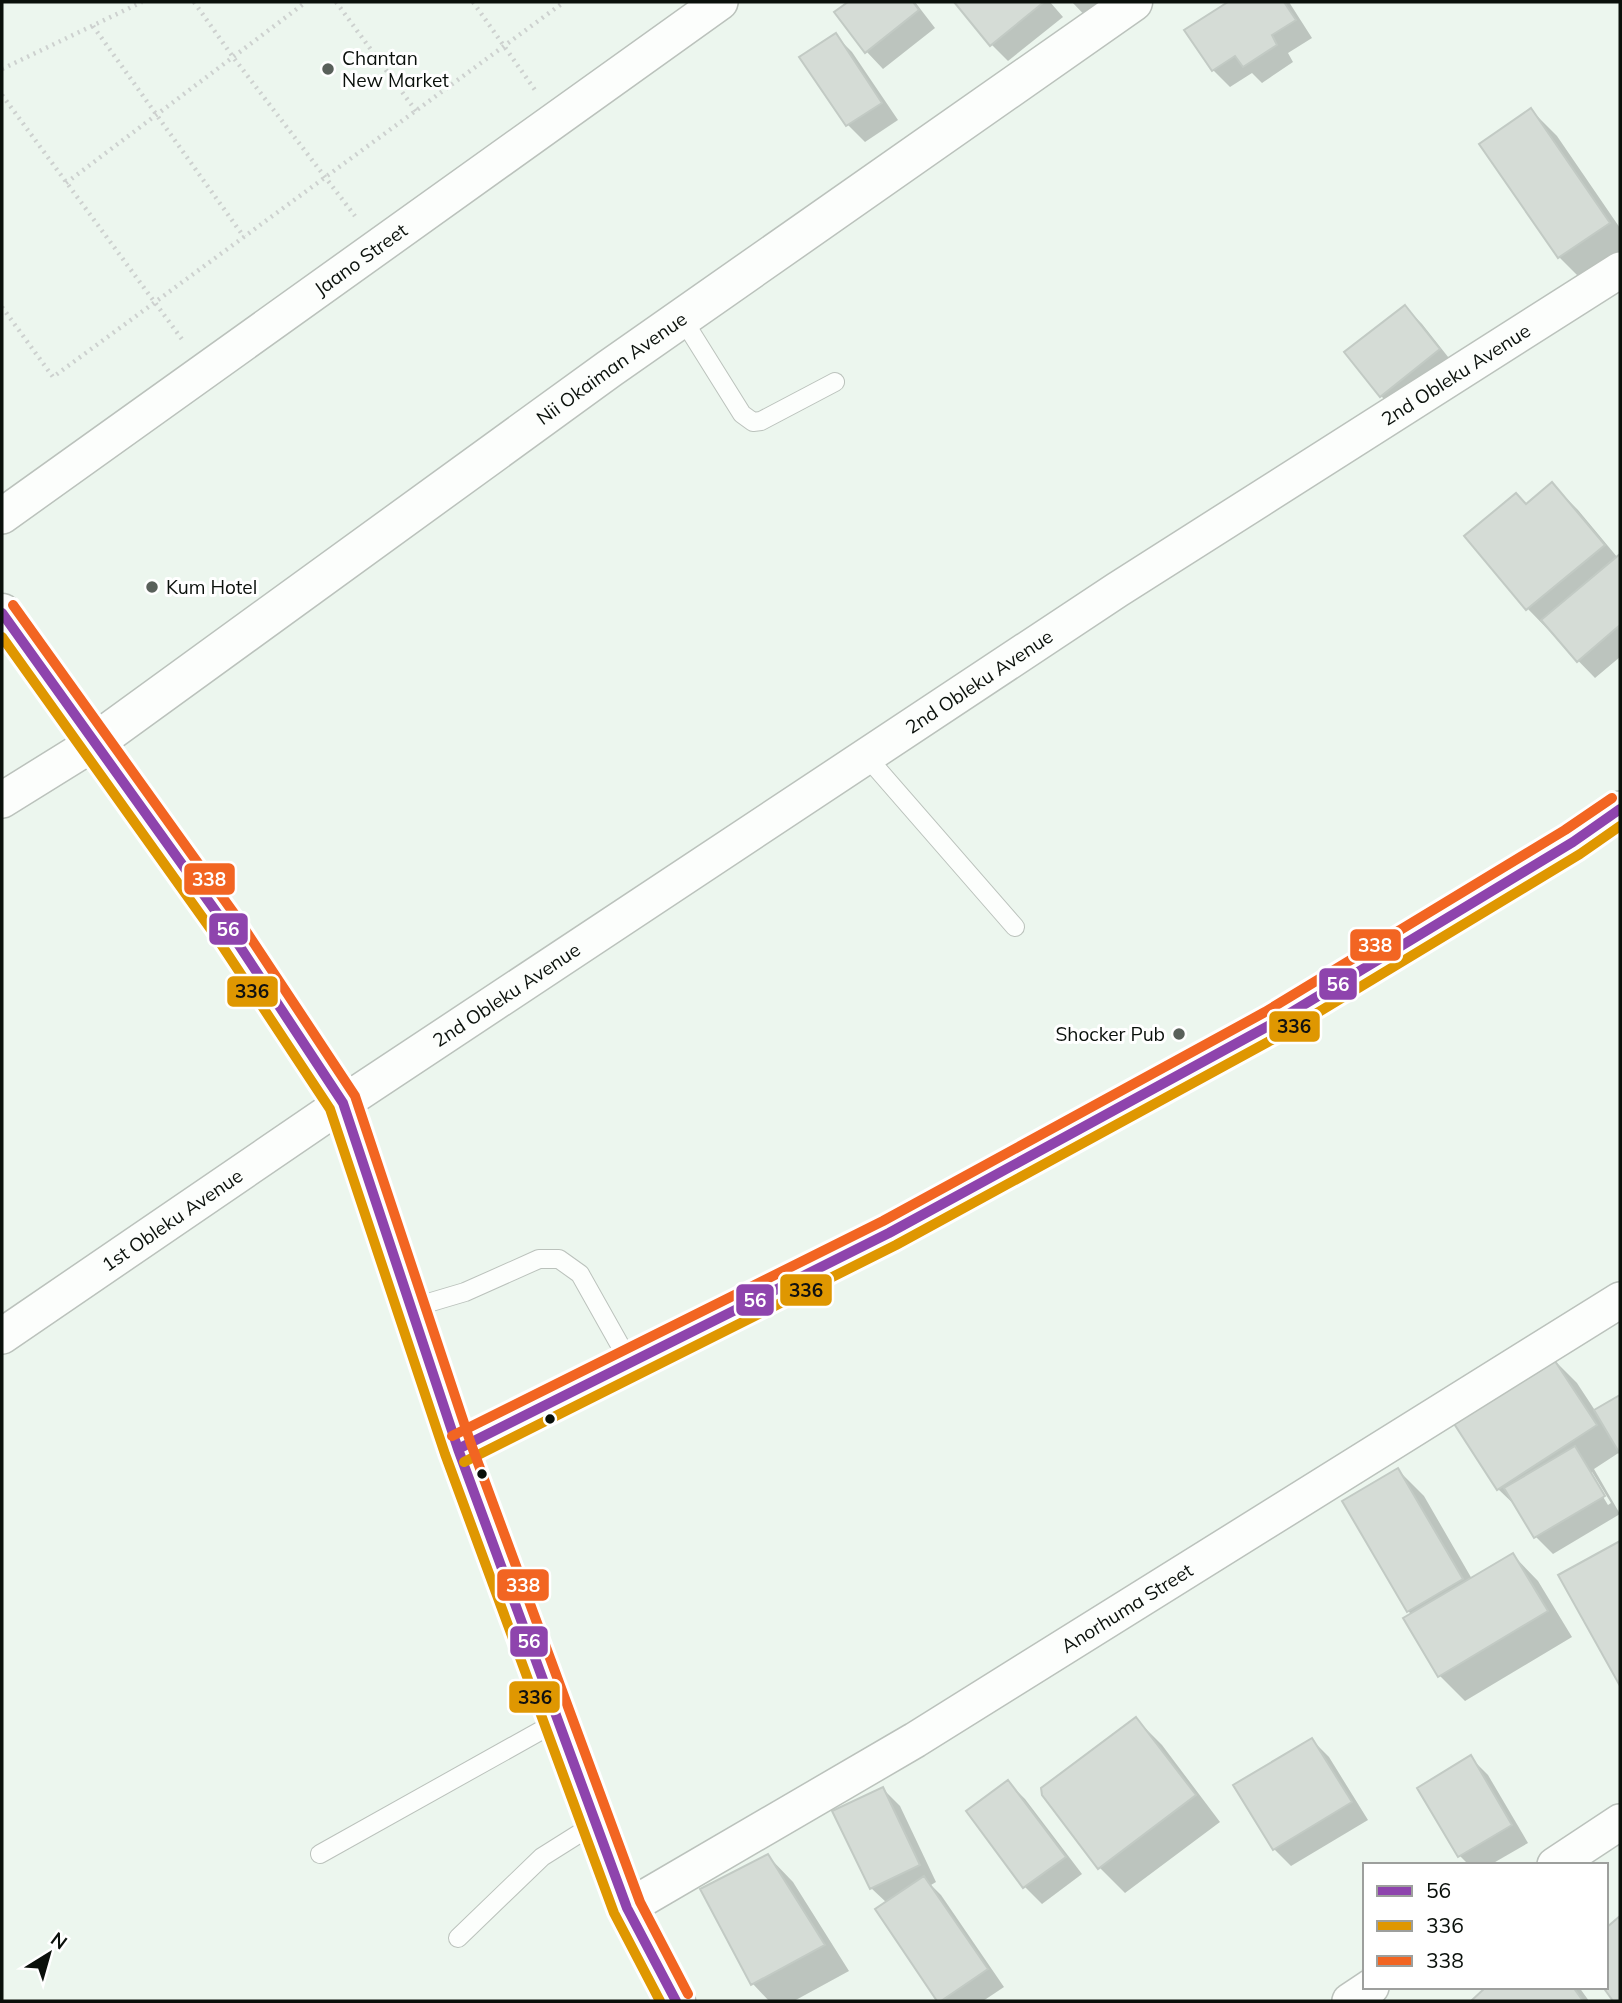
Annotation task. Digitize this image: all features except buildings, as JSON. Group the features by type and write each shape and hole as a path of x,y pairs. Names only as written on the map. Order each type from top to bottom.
{"street":[{"name":"Jaano Street","path":"2,516 720,2"},
{"name":"Nii Okaiman Avenue","path":"94,743 682,318 1133,2"},
{"name":"2nd Obleku Avenue","path":"343,1103 1117,590 1620,270"},
{"path":"2,613 227,927 343,1103 458,1449 627,1908 676,2001"},
{"path":"2,800 94,743"},
{"path":"458,1449 889,1233 1272,1024 1573,842 1620,808"},
{"name":"1st Obleku Avenue","path":"2,1336 343,1103"},
{"name":"Anorhuma Street","path":"627,1908 915,1740 1620,1300"},
{"path":"1558,1863 1620,1822"},
{"path":"1350,2001 1368,1989"}],"lane":[{"path":"682,318 743,414 753,422 761,421 835,382"},
{"path":"866,756 1015,928"},
{"path":"411,1308 465,1292 539,1259 559,1259 580,1274 630,1363"},
{"path":"320,1854 558,1721"},
{"path":"458,1938 542,1857 596,1823"}],"path":[{"path":"2,69 142,2"},
{"path":"194,2 379,247"},
{"path":"66,183 306,2"},
{"path":"336,2 416,111"},
{"path":"473,2 556,120"},
{"path":"2,307 53,377 564,2"},
{"path":"93,26 244,237"},
{"path":"2,94 205,371"}],"transit line":[{"name":"338","path":"13,605 238,919 355,1096 471,1444 640,1902 688,1994"},
{"name":"56","path":"2,613 227,927 343,1103 458,1449 627,1908 676,2001"},
{"name":"336","path":"2,637 215,935 330,1109 445,1454 614,1913 660,2001"},
{"name":"338","path":"452,1436 883,1221 1265,1012 1565,830 1612,798"},
{"name":"56","path":"458,1449 889,1233 1272,1024 1573,842 1620,809"},
{"name":"336","path":"464,1462 896,1245 1279,1036 1580,854 1620,826"}],"place":[{"name":"Chantan New Market","path":"328,69"},
{"name":"Kum Hotel","path":"152,587"},
{"name":"Shocker Pub","path":"1179,1034"}]}
